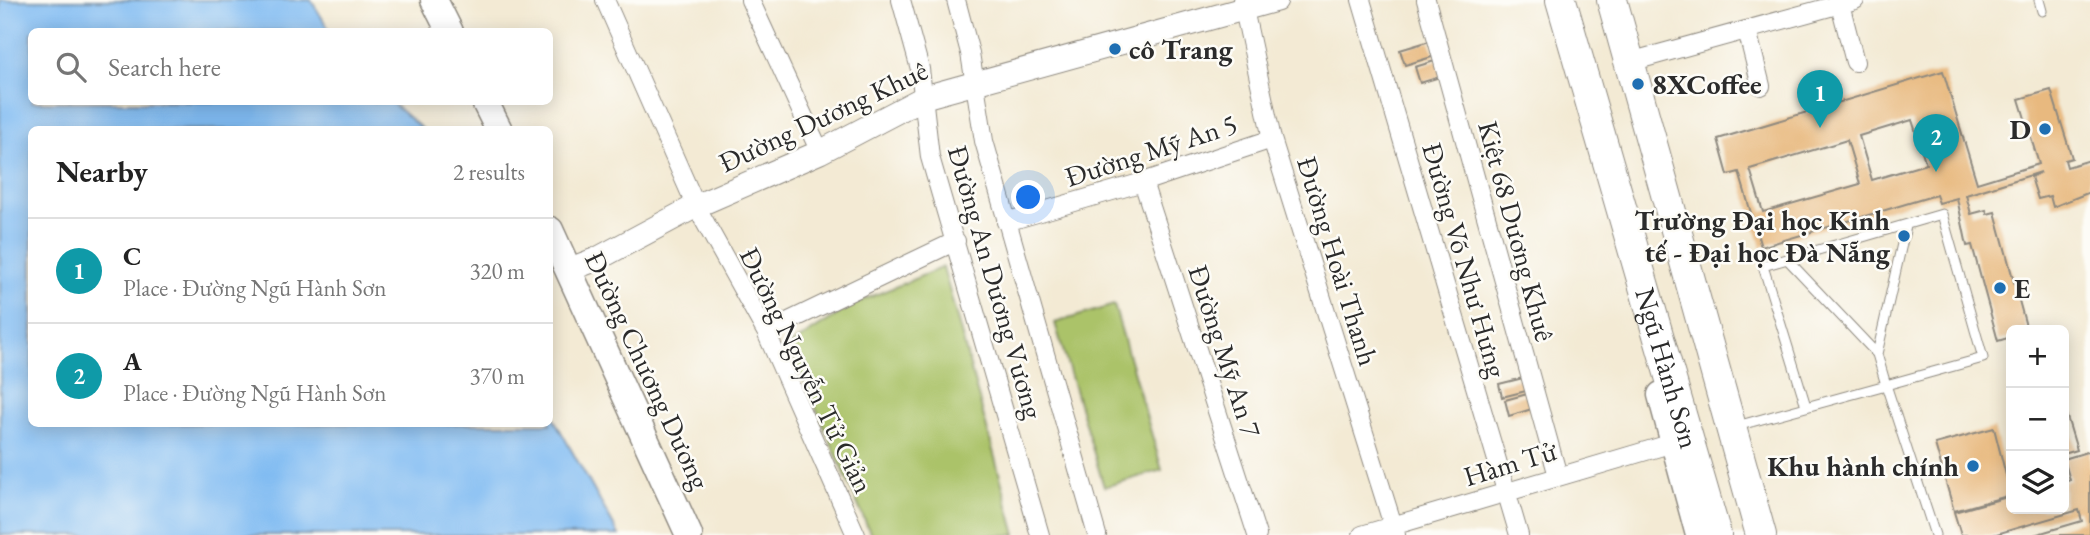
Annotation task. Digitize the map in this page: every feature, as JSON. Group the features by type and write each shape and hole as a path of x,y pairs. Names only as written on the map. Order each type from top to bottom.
{"highway":[{"name":"Ngũ Hành Sơn","path":"1561,0 1681,441 1716,535"},
{"name":"Ngũ Hành Sơn","path":"1612,0 1636,61 1738,426 1761,535"}],"main road":[{"path":"434,0 448,28"},
{"name":"Ngũ Hành Sơn","path":"1548,0 1643,326 1681,441 1699,535"},
{"name":"Ngũ Hành Sơn","path":"1624,0 1636,61"},
{"path":"486,105 497,126"},
{"name":"Đường Chương Dương","path":"553,237 690,535"},
{"name":"Ngũ Hành Sơn","path":"1738,426 1774,535"}],"street":[{"path":"750,0 820,152"},
{"name":"Đường An Dương Vương","path":"901,0 925,97 930,157 1040,535"},
{"name":"Đường An Dương Vương","path":"956,0 976,82 984,141 1097,535"},
{"name":"Đường Dương Khuê","path":"568,270 597,259 696,206 820,152 925,97 1244,5 1276,0"},
{"name":"Đường Võ Như Hưng","path":"1361,0 1518,535"},
{"name":"Kiệt 68 Dương Khuê","path":"1426,0 1558,476"},
{"name":"Đường Nguyễn Tử Giản","path":"612,2 696,206 766,332 856,535"},
{"path":"1636,61 1848,2 1855,62"},
{"name":"Đường Hoài Thanh","path":"1244,5 1272,138 1394,531"},
{"path":"1747,30 1761,86"},
{"name":"Đường Mỹ An 5","path":"1006,222 1143,183 1272,138"},
{"name":"Đường Mỹ An 7","path":"1143,183 1257,535"},
{"path":"766,332 956,241"},
{"name":"Hàm Tử","path":"1362,535 1394,531 1506,492 1681,441"}],"lane":[{"path":"2039,0 2042,11"},
{"path":"1738,426 1984,356 1942,214 1763,266 1806,406"},
{"path":"1877,354 1906,226"},
{"path":"1787,259 1877,354 1936,535"}],"green space":[{"path":"943,267 1016,535 871,535 789,346 856,303"},
{"path":"1114,305 1162,470 1104,487 1055,323"}],"water":[{"path":"0,0 311,0 328,28 28,28 28,105 394,105 419,126 28,126 28,427 553,427 553,417 619,535 0,535"}],"building":[{"path":"1430,41 1435,56 1405,65 1400,50"},
{"path":"1438,60 1443,76 1420,83 1415,67"},
{"path":"1943,71 1977,183 2039,164 2019,99 2051,90 2072,158 2065,160 2067,167 2090,160 2090,192 2053,207 2050,196 2038,199 2031,177 2041,172 1966,195 1971,214 1986,210 1987,214 1995,212 2026,325 2006,325 2006,339 1998,341 1972,245 1967,246 1957,198 1939,203 1936,195 1761,247 1739,172 1728,175 1718,139","holes":["1912,120 1926,164 1872,180 1859,136","1847,140 1860,184 1763,212 1750,169"]},
{"path":"1523,378 1526,391 1502,397 1499,384"},
{"path":"1531,393 1535,408 1509,416 1505,400"},
{"path":"2069,424 2077,450 2069,452"},
{"name":"Khu hành chính","path":"1994,428 2006,475 2006,496 1954,511 1935,444"},
{"path":"2090,451 2090,535 2034,535 2082,521 2079,510 2069,513 2069,457"},
{"path":"2006,497 2006,514 2065,514 1993,535 1961,535 1954,512"}],"place":[{"name":"cô Trang","path":"1115,49"},
{"name":"8XCoffee","path":"1638,84"},
{"name":"C","path":"1820,128"},
{"name":"D","path":"2045,129"},
{"name":"A","path":"1936,172"},
{"name":"Trường Đại học Kinh tế - Đại học Đà Nẵng","path":"1904,236"},
{"name":"E","path":"2000,288"},
{"name":"Khu hành chính","path":"1973,466"}]}
